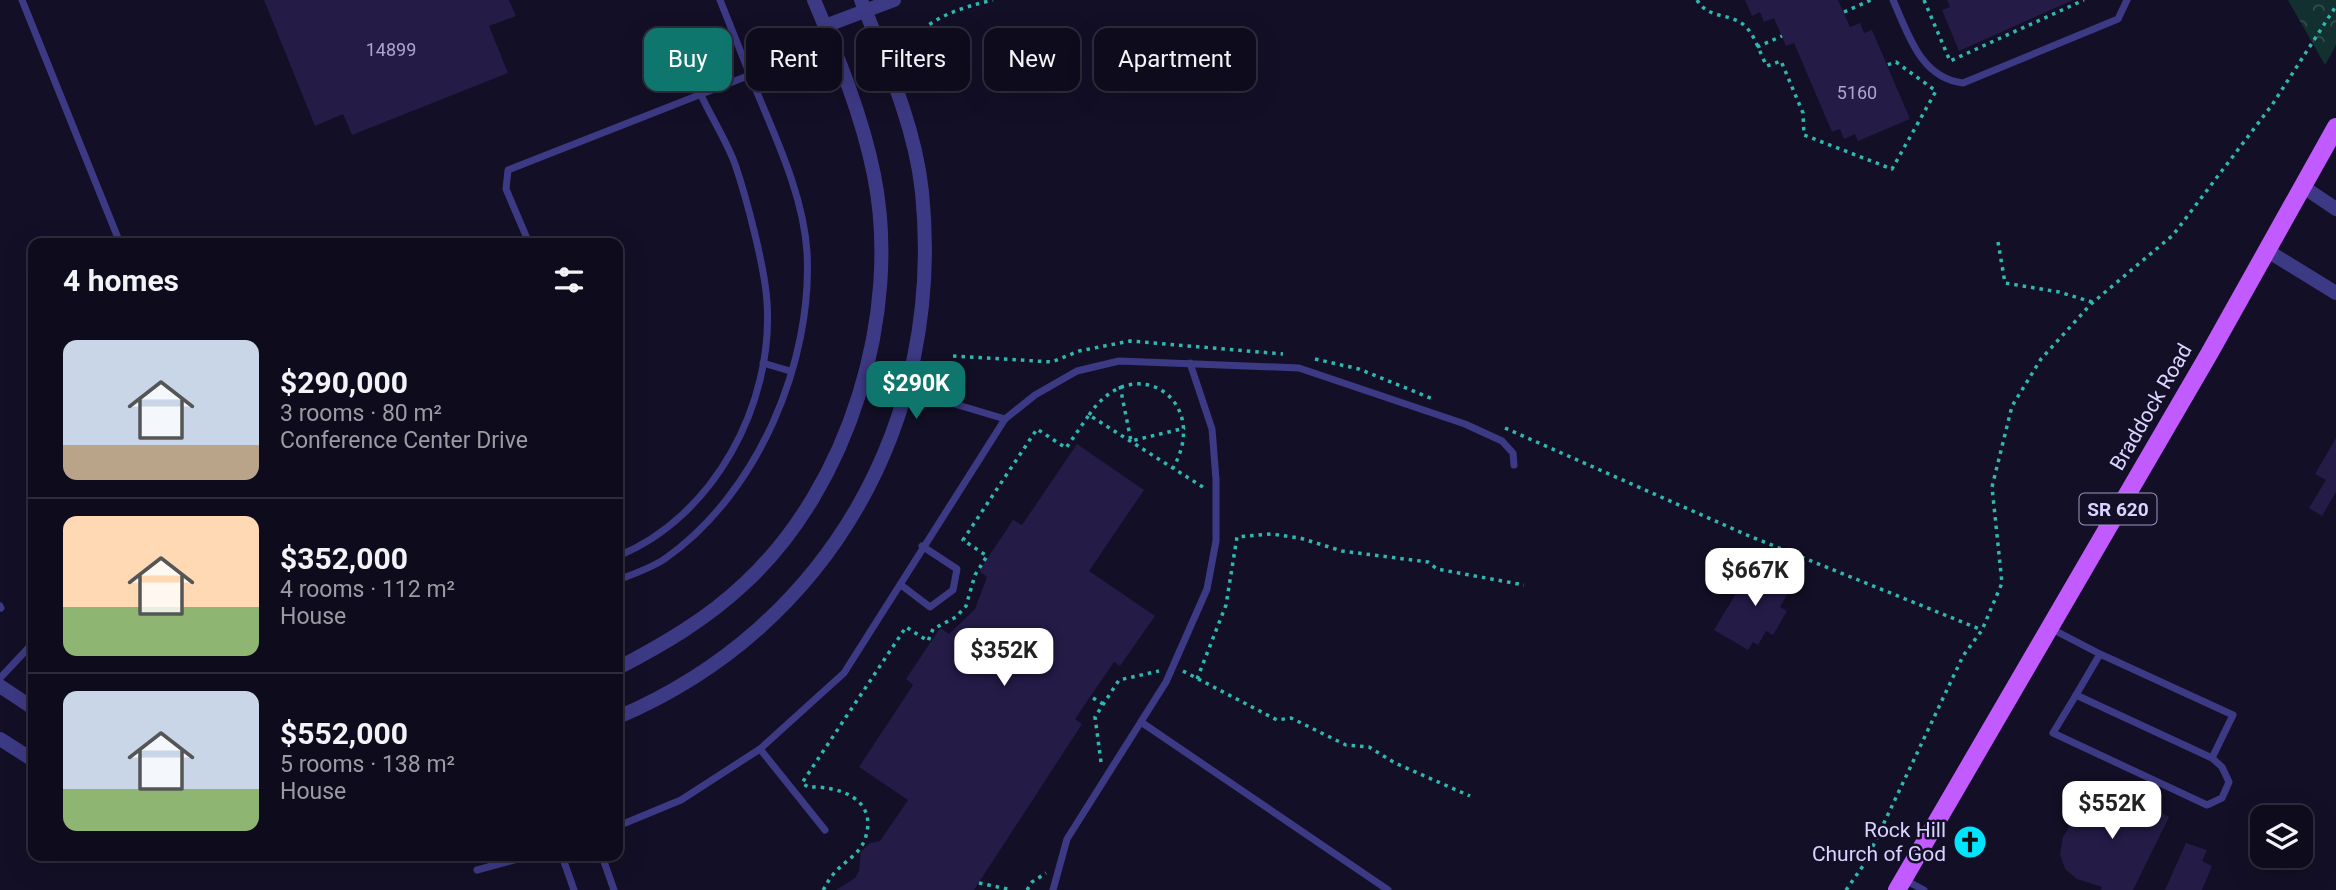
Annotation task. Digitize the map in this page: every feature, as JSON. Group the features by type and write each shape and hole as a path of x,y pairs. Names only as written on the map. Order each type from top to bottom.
{"main road":[{"name":"Braddock Road","path":"1900,884 2336,127"}],"street":[{"path":"623,665 675,638 716,608 772,555 833,465 868,370 878,315 882,253 875,178 862,127 814,0"},
{"path":"825,26 863,5 894,0"},
{"path":"623,714 711,666 750,637 798,590 857,511 884,456 908,390 918,347 924,299 922,190 913,143 898,91 863,5"},
{"path":"2302,186 2336,208"},
{"path":"2266,250 2336,293"},
{"path":"0,686 28,705"},
{"path":"0,739 28,757"}],"lane":[{"path":"22,0 118,238"},
{"path":"720,0 746,65"},
{"path":"1893,0 1919,59 1955,82 1963,83 2118,19 2127,0"},
{"path":"527,238 506,189 508,170 746,77"},
{"path":"623,578 664,560 728,496 747,471 777,417 802,335 807,251 800,211 756,91"},
{"path":"623,554 660,536 690,509 716,479 730,456 747,417 763,363 768,329 767,298 756,250 736,166 701,95"},
{"path":"623,824 681,800 760,749 844,673 901,585 922,546 1006,419 1035,395 1077,371 1119,362 1299,368 1465,424 1502,441 1513,453 1514,465"},
{"path":"763,363 790,371"},
{"path":"1055,889 1066,839 1174,667 1207,589 1216,541 1216,479 1212,429 1190,363"},
{"path":"868,370 908,390 1006,419"},
{"path":"901,585 930,607 953,590 957,569 922,546"},
{"path":"2049,627 2100,654 2233,715 2213,758"},
{"path":"0,678 28,648"},
{"path":"2076,695 2213,758 2222,767 2229,782 2222,798 2215,804 2207,805 2053,733 2100,654"},
{"path":"1141,722 1388,890"},
{"path":"760,749 825,830"},
{"path":"477,870 510,861"},
{"path":"564,861 574,890"},
{"path":"604,861 614,890"},
{"path":"1900,884 1924,890"}],"path":[{"path":"922,28 927,23 957,9 993,0"},
{"path":"1697,0 1710,14 1736,20 1746,27 1766,66 1782,61 1803,113 1804,135 1892,169 1936,90 1896,62 1887,65"},
{"path":"1844,12 1870,0"},
{"path":"1924,0 1950,61 2084,0"},
{"path":"1846,890 1865,863 1964,656 1982,630 2002,583 1992,487 2012,406 2041,359 2093,303 2173,235 2272,105 2336,6"},
{"path":"1757,47 1782,36"},
{"path":"1998,242 2005,283 2059,292 2093,303"},
{"path":"953,356 1052,362 1079,351 1130,341 1294,355"},
{"path":"1307,358 1359,369 1433,399"},
{"path":"824,890 832,875 854,856 864,841 863,810 850,793 826,786 808,787 802,783 906,627 928,641 933,629 956,617 966,606 975,575 987,556 963,540 1037,429 1066,448 1100,399 1120,386 1143,382 1159,388 1180,409 1185,428 1185,446 1173,468"},
{"path":"1120,386 1131,441"},
{"path":"1089,415 1208,490 1208,500"},
{"path":"1496,424 1747,536 1982,630"},
{"path":"1131,441 1185,428"},
{"path":"1197,678 1226,605 1237,537 1271,534 1300,538 1342,551 1428,562 1437,569 1524,585"},
{"path":"1098,769 1102,756 1095,717 1103,704 1119,680 1154,673 1165,663 1277,720 1291,718 1346,745 1369,747 1395,763 1470,796"},
{"path":"1093,698 1103,704"},
{"path":"1027,890 1051,867"},
{"path":"979,883 1013,890"}],"green space":[{"path":"2288,0 2336,0 2336,45 2325,65"}],"building":[{"path":"264,0 509,0 516,16 489,26 508,73 352,135 343,114 315,126"},
{"path":"1745,0 1838,0 1850,27 1860,23 1864,33 1872,30 1910,119 1858,141 1855,134 1844,139 1840,129 1832,132 1794,43 1786,46 1774,18 1764,22 1760,12 1752,16"},
{"path":"1947,0 2073,0 1959,51 1942,10 1950,7"},
{"path":"2336,438 2336,492 2322,516 2309,508 2326,480 2315,474"},
{"path":"1077,444 1144,490 1089,571 1155,616 1120,666 1114,662 1075,719 1082,724 974,890 836,890 855,878 859,871 861,852 870,843 880,841 908,800 859,767 913,685 906,679 940,628 949,634 975,609 987,577 979,571 1013,520 1022,525"},
{"path":"1755,562 1788,581 1783,590 1788,593 1780,607 1787,611 1773,635 1766,631 1758,645 1753,642 1748,650 1714,630"},
{"path":"2108,785 2169,817 2133,890 2101,890 2102,887 2077,879 2065,869 2060,854 2063,837 2084,802 2100,804"},
{"path":"2186,843 2207,850 2202,861 2212,866 2202,890 2165,890"}],"place":[{"name":"Rock Hill Church of God","path":"1970,842"}]}
